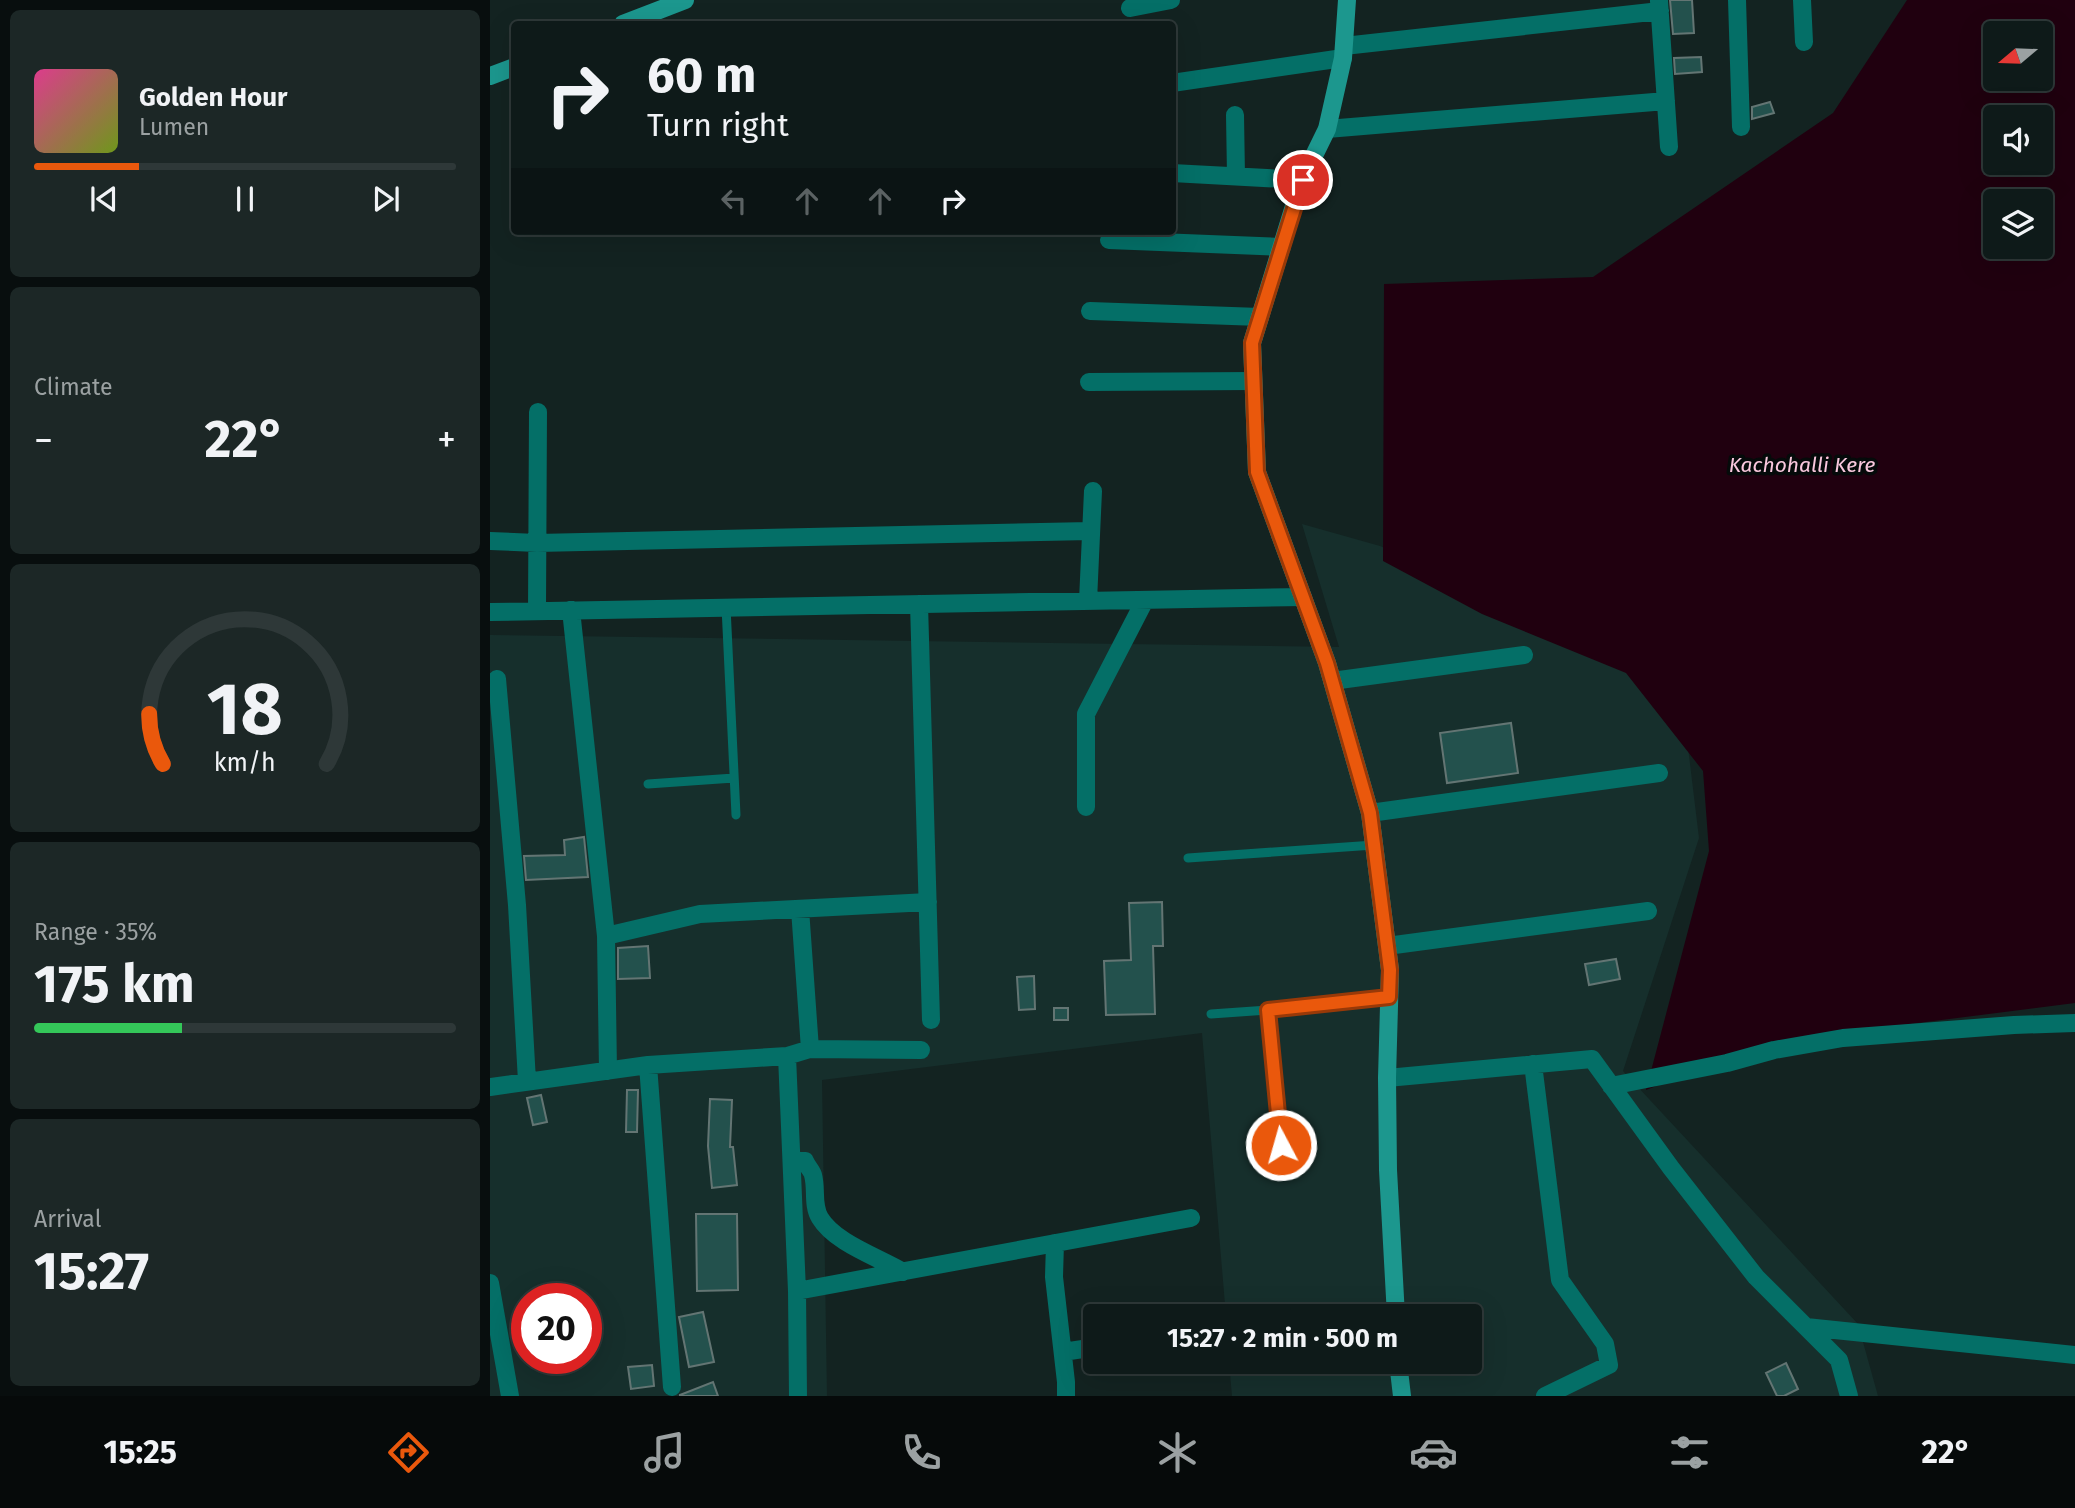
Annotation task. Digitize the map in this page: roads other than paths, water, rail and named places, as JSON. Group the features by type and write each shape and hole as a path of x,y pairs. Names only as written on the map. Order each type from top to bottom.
{"street":[{"path":"631,21 685,0"},
{"path":"1130,8 1171,0"},
{"path":"1347,0 1343,52 1327,129 1303,180 1252,343 1253,382 1257,472 1332,681 1370,813 1390,970 1388,1170 1395,1304"},
{"path":"1737,0 1741,127"},
{"path":"1802,0 1804,42"},
{"path":"1176,82 1343,52 1660,5 1669,148"},
{"path":"490,76 511,68"},
{"path":"1327,129 1666,101"},
{"path":"1235,115 1236,176"},
{"path":"1176,173 1303,180"},
{"path":"1109,240 1282,247"},
{"path":"1090,311 1260,317"},
{"path":"1089,382 1253,382"},
{"path":"537,611 538,412"},
{"path":"1088,601 1093,491"},
{"path":"490,541 1090,531"},
{"path":"490,612 1303,597"},
{"path":"1086,807 1086,714 1145,600"},
{"path":"919,604 931,1020"},
{"path":"570,610 606,936 608,1071"},
{"path":"1332,681 1524,655"},
{"path":"497,679 517,905 527,1081"},
{"path":"1370,813 1660,773"},
{"path":"606,936 700,914 928,902"},
{"path":"800,909 810,1049"},
{"path":"1387,946 1648,911"},
{"path":"1611,1086 1727,1063 1774,1050 1843,1038 2075,1023"},
{"path":"490,1087 648,1065 788,1056 810,1049 921,1050"},
{"path":"788,1056 798,1396"},
{"path":"1387,1078 1592,1059 1671,1168 1756,1278 1839,1360 1849,1396"},
{"path":"1533,1064 1560,1280 1605,1344 1609,1365 1545,1396"},
{"path":"648,1065 672,1387"},
{"path":"792,1160 805,1161 813,1175 814,1198 820,1218 837,1235 903,1272"},
{"path":"797,1291 1191,1218"},
{"path":"1055,1243 1054,1277 1066,1396"},
{"path":"490,1283 510,1396"},
{"path":"1806,1327 2075,1355"},
{"path":"1063,1352 1083,1349"},
{"path":"1399,1374 1402,1396"}],"lane":[{"path":"726,607 736,815"},
{"path":"648,783 734,778"},
{"path":"1188,859 1374,845"},
{"path":"1211,1014 1389,997"},
{"path":"1268,1010 1284,1172"}],"water":[{"name":"Kachohalli Kere","path":"1907,0 2075,0 2075,1003 1769,1042 1646,1090 1709,851 1703,771 1626,673 1482,614 1383,561 1384,284 1593,277 1833,113"}]}
